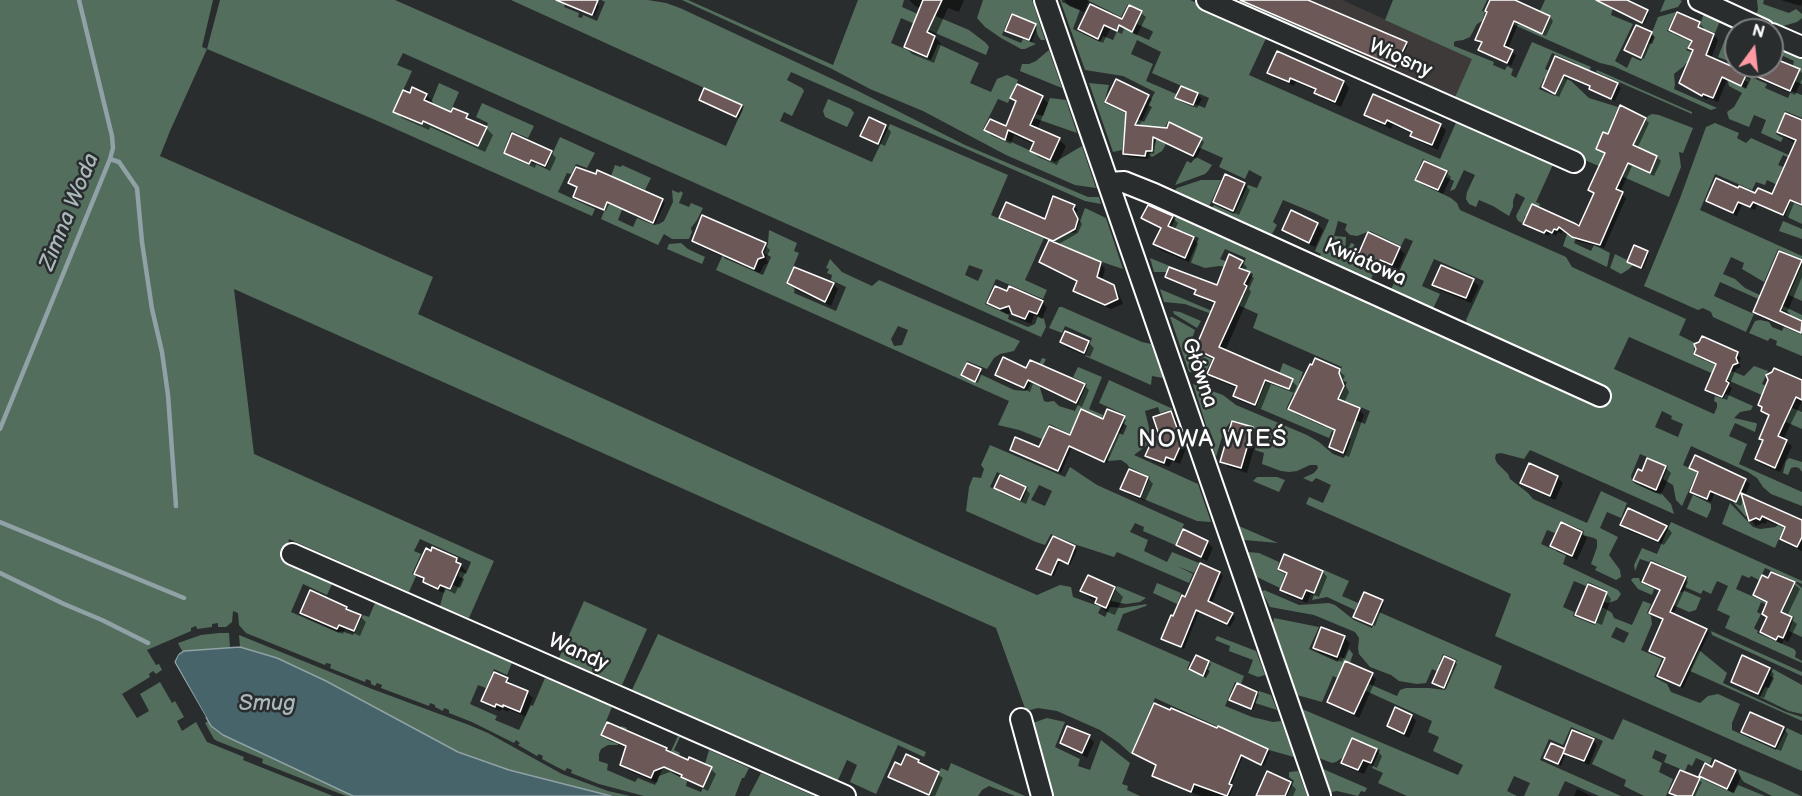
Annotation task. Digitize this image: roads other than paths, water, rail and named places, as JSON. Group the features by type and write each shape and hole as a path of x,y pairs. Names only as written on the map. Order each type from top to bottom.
{"street":[{"name":"Główna","path":"1045,0 1320,796"},
{"name":"Wiosny","path":"1207,0 1574,162"},
{"path":"1699,0 1738,18"},
{"path":"1784,39 1802,47"},
{"name":"Kwiatowa","path":"1108,183 1124,182 1154,194 1600,396"},
{"name":"Wandy","path":"292,554 845,796"},
{"path":"1021,719 1042,796"}],"water":[{"name":"Smug","path":"240,647 277,658 326,681 458,752 509,770 611,796 353,796 223,735 211,726 175,662 178,655 184,651"}],"waterway":[{"name":"Zimna Woda","path":"0,429 113,148 79,0"},
{"path":"110,159 119,162 137,188 152,309 162,352 168,395 176,506"},
{"path":"0,522 184,598"},
{"path":"0,573 148,643"}],"district":[{"name":"NOWA WIEŚ","path":"1213,440"}]}
